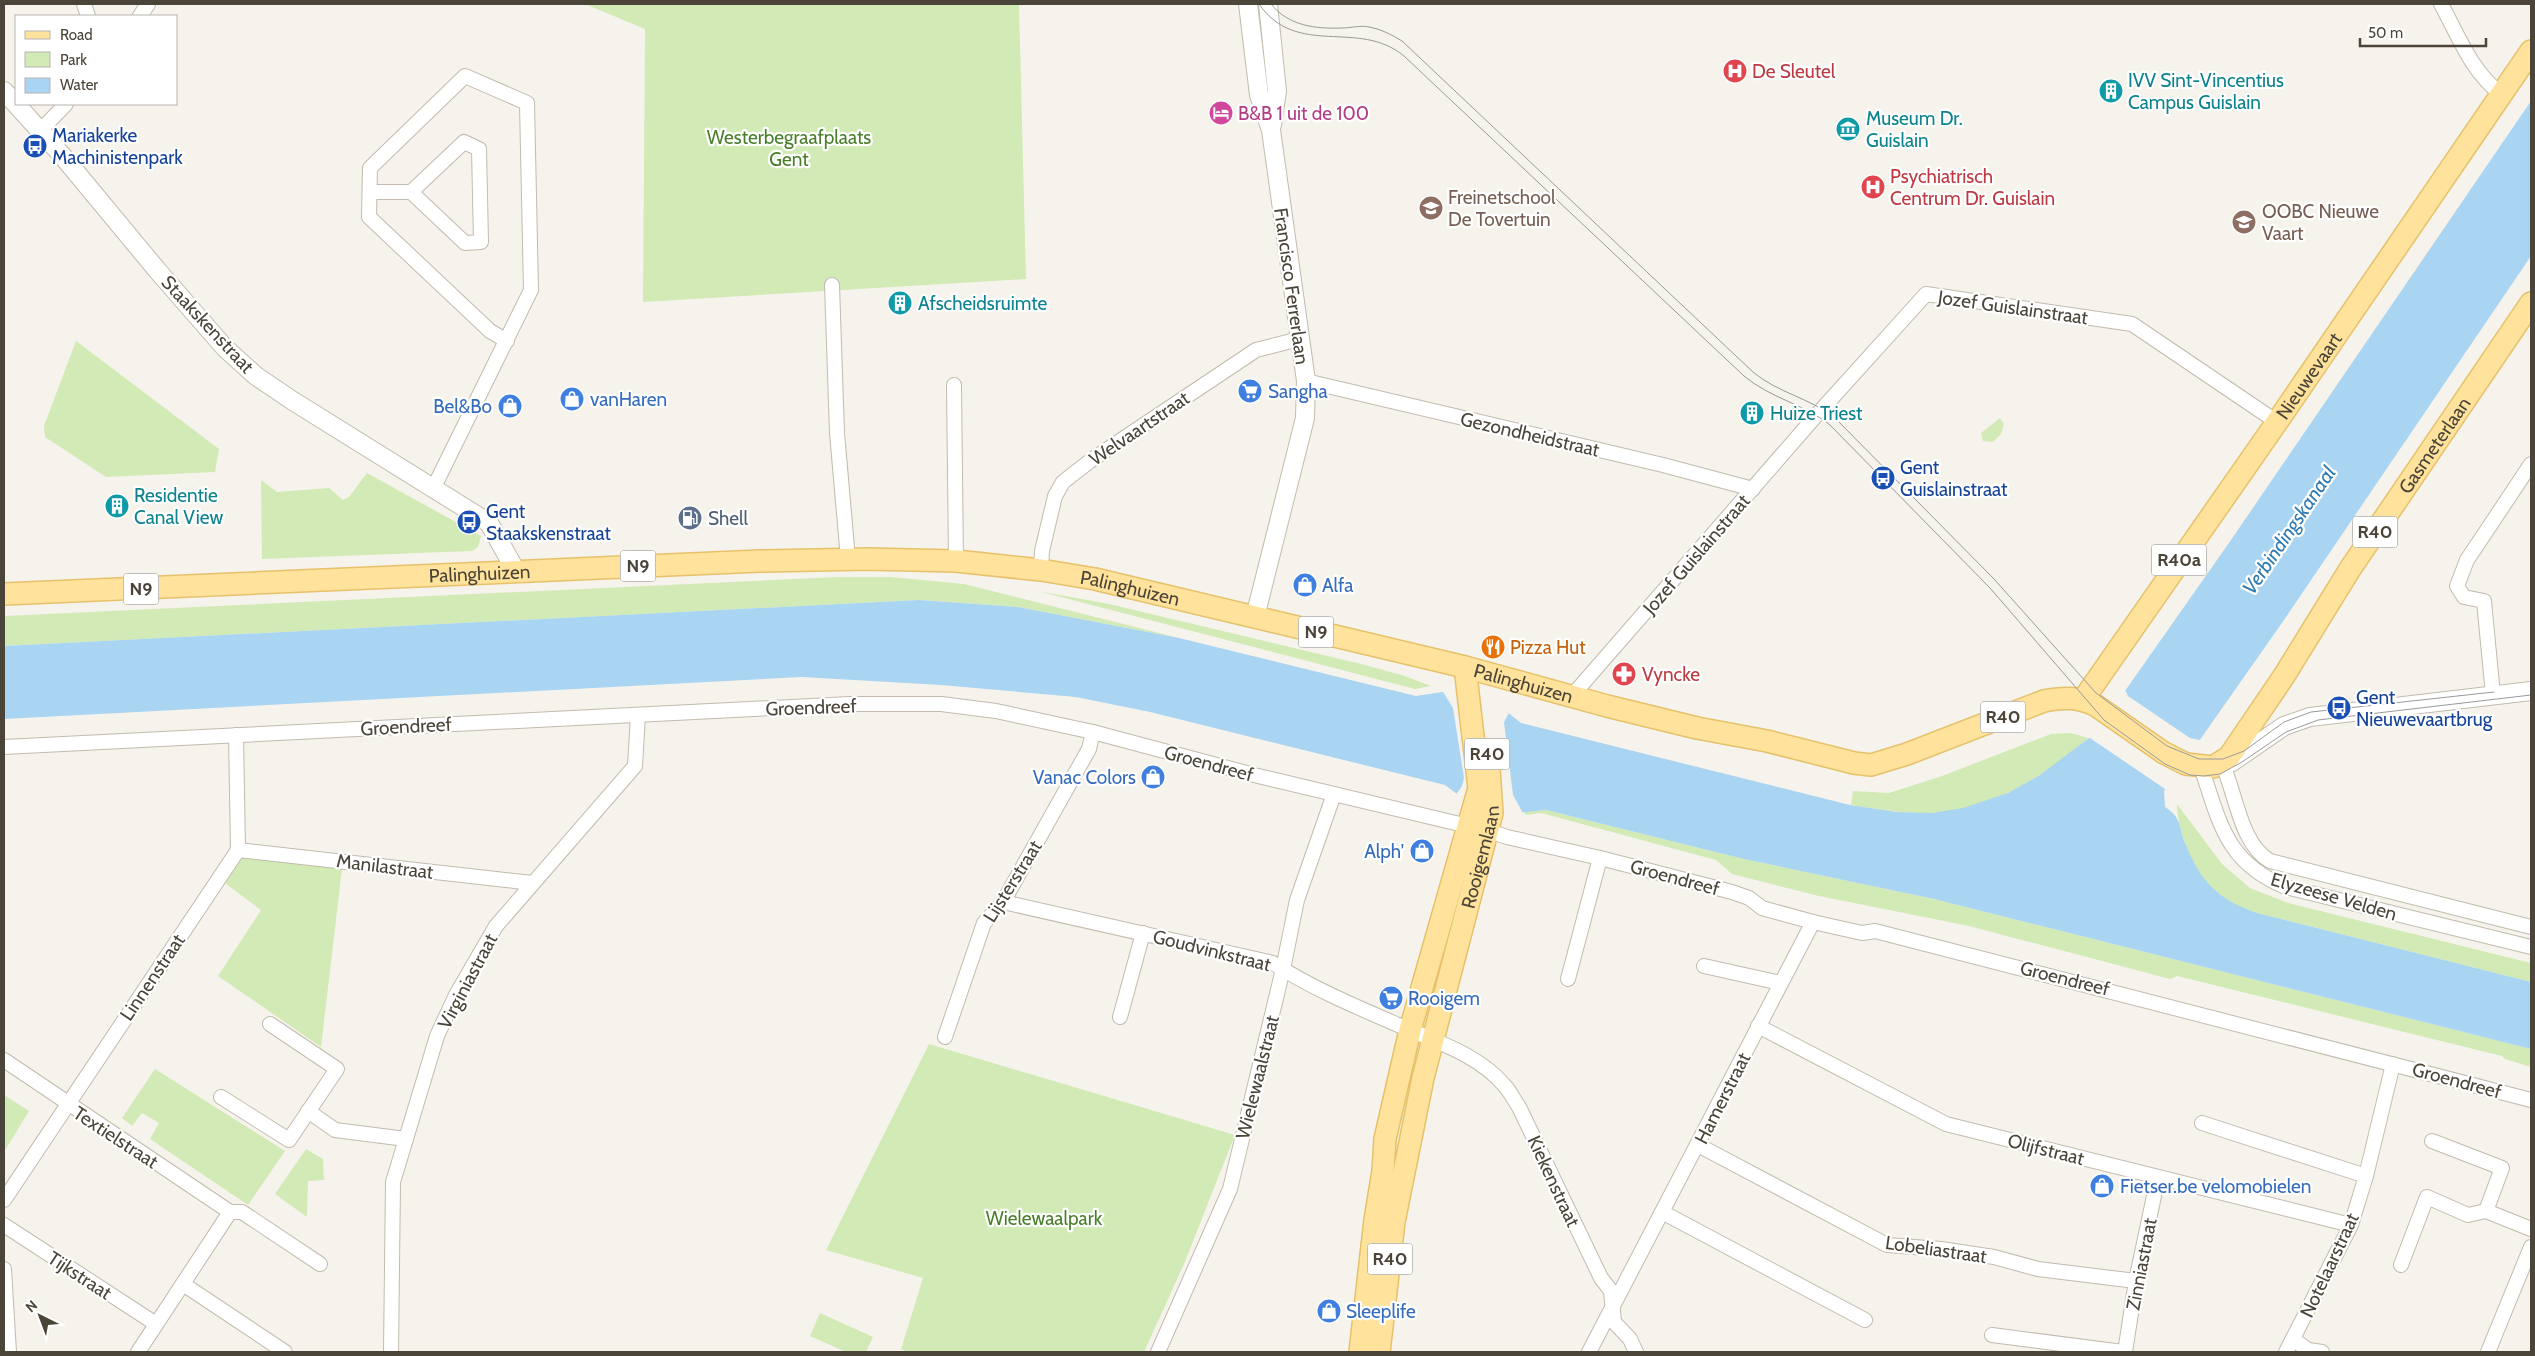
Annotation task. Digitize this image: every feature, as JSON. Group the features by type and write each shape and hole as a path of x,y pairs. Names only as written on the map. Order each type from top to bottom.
{"main road":[{"name":"Nieuwevaart","path":"2083,700 2277,422 2531,51"},
{"name":"Gasmeterlaan","path":"2222,763 2229,757 2284,676 2350,569 2531,303"},
{"name":"Palinghuizen","path":"4,594 243,585 516,571 848,559 956,561 1040,570 1095,579 1472,670 1697,728 1767,741 1854,763 1871,765 1916,751 2044,701 2064,698 2083,700"},
{"name":"Rooigemlaan","path":"1379,1352 1394,1222 1432,1038 1481,820 1472,670"},
{"name":"R40","path":"2083,700 2103,710 2164,753 2197,766"},
{"path":"2197,766 2213,767 2222,763"},
{"name":"Rooigemlaan","path":"1360,1352 1375,1220 1383,1171 1385,1139 1410,1030 1481,820"}],"street":[{"path":"141,15 148,4"},
{"name":"Francisco Ferrerlaan","path":"1248,4 1259,95 1271,130 1306,381 1305,418 1255,617"},
{"name":"Francisco Ferrerlaan","path":"1268,4 1276,91 1271,130"},
{"path":"2441,4 2473,66 2483,80 2501,94"},
{"path":"433,489 507,341 531,290 528,103 465,76 370,168 370,217 490,331 507,341"},
{"name":"Staakskenstraat","path":"4,91 15,103"},
{"name":"Staakskenstraat","path":"17,105 157,270 240,362 293,401 489,523 516,571"},
{"path":"40,131 65,105"},
{"path":"370,192 412,192 464,142 479,149 481,242 465,243 412,192"},
{"path":"832,286 837,432 848,559"},
{"name":"Jozef Guislainstraat","path":"1571,697 1752,489 1926,294 2132,324 2277,422"},
{"name":"Welvaartstraat","path":"1040,570 1042,551 1055,496 1063,482 1090,461 1256,350 1299,339"},
{"name":"Gezondheidstraat","path":"1306,381 1663,465 1752,489"},
{"path":"954,385 956,561"},
{"path":"2493,695 2484,601 2464,597 2457,586 2467,560 2531,464"},
{"path":"2222,763 2232,762 2284,726 2317,715 2531,691"},
{"name":"Groendreef","path":"4,747 850,704 941,704 996,711 1093,732 1334,794 1481,820 1507,837 1600,858 1732,892 1749,898 1762,908 1813,922 1862,933 1875,930 2531,1100"},
{"name":"Virginiastraat","path":"391,1352 393,1182 438,1036 456,995 496,926 635,766 638,715"},
{"name":"Lijsterstraat","path":"945,1037 984,923 1003,902 1089,749 1093,732"},
{"path":"236,735 238,850"},
{"name":"Elyzeese Velden","path":"2222,763 2248,837 2261,856 2270,861 2531,927"},
{"name":"Elyzeese Velden","path":"2197,766 2228,844 2252,870 2268,880 2286,887 2531,947"},
{"name":"Wielewaalstraat","path":"1158,1352 1230,1189 1283,969 1297,900 1334,794"},
{"name":"Manilastraat","path":"238,850 532,883"},
{"name":"Linnenstraat","path":"4,1200 238,850"},
{"path":"1568,980 1600,858"},
{"name":"Goudvinkstraat","path":"1003,902 1273,963 1292,976 1410,1030"},
{"name":"Hamerstraat","path":"1589,1352 1813,922"},
{"path":"1120,1018 1143,933"},
{"path":"1704,966 1780,983"},
{"path":"221,1097 289,1140 337,1069 270,1024"},
{"name":"Olijfstraat","path":"1758,1026 1946,1124 2351,1225"},
{"path":"1410,1030 1432,1038"},
{"name":"Kiekenstraat","path":"1432,1038 1486,1069 1504,1084 1519,1107 1600,1278 1611,1291 1614,1322 1630,1339 1636,1352"},
{"name":"Textielstraat","path":"4,1060 230,1212 242,1212 320,1264"},
{"name":"Notelaarstraat","path":"2286,1352 2351,1225 2366,1176 2393,1064"},
{"path":"308,1111 335,1130 406,1139"},
{"path":"2202,1123 2366,1176"},
{"path":"2432,1141 2502,1168 2486,1211"},
{"name":"Lobeliastraat","path":"1698,1145 1887,1246 1950,1250 1994,1257 2038,1269 2136,1281"},
{"name":"Zinniastraat","path":"1992,1335 2124,1352 2136,1281 2158,1177"},
{"path":"2401,1265 2427,1198 2468,1215 2486,1211 2531,1230"},
{"path":"138,1352 230,1212"},
{"path":"1662,1212 1865,1320"},
{"name":"Tijkstraat","path":"4,1225 156,1324"},
{"path":"2488,1352 2531,1247"},
{"path":"4,1269 9,1352"},
{"path":"183,1284 285,1352"},
{"path":"2293,1340 2308,1350 2322,1352"}],"green space":[{"name":"Westerbegraafplaats Gent","path":"585,4 1019,4 1026,279 643,302 645,29"},
{"path":"76,341 219,449 215,472 106,477 45,437 44,426"},
{"path":"2000,418 2004,424 2001,434 1993,442 1983,441 1981,433"},
{"path":"367,473 481,536 478,547 472,551 262,559 261,480 277,492 329,488 343,500 349,497"},
{"path":"838,577 891,577 964,584 1179,638 1018,607 919,600 4,646 4,616"},
{"path":"1038,591 1109,604 1361,664 1402,675 1431,686 1415,689"},
{"path":"2071,733 2088,738 2072,752 2035,778 2016,789 1975,806 1953,811 1921,813 1851,805 1853,791 1889,793 1942,776 2051,734"},
{"path":"2177,804 2222,864 2250,888 2288,903 2531,963 2531,982 2257,913 2230,902 2212,890 2196,868 2184,842"},
{"path":"1546,810 1744,859 1934,899 2531,1049 2531,1067 2505,1059 2502,1056 2177,976 2170,979 1969,926 1819,896 1732,874 1716,860 1541,813 1526,815 1524,812"},
{"path":"242,857 342,869 321,1047 218,976 261,910 225,883"},
{"name":"Wielewaalpark","path":"929,1044 1235,1135 1184,1264 1144,1352 908,1352 901,1349 923,1278 826,1250"},
{"path":"155,1069 285,1151 248,1205 150,1139 159,1123 142,1113 132,1126 122,1118"},
{"path":"4,1095 29,1111 4,1152"},
{"path":"306,1149 323,1159 324,1180 308,1181 307,1217 275,1194"},
{"path":"820,1313 873,1337 866,1352 846,1352 810,1336"}],"water":[{"name":"Verbindingskanaal","path":"2531,101 2531,256 2284,620 2164,791 2165,807 2177,818 2185,843 2197,868 2212,887 2231,902 2257,913 2531,982 2531,1049 1934,899 1744,859 1546,810 1517,813 1461,797 1445,785 1150,712 1076,697 941,685 802,677 4,719 4,646 919,600 1018,607 1179,638 1416,696 1442,692 1506,711 1521,723 1850,805 1897,812 1932,813 1963,808 2008,793 2040,775 2089,738 2118,701 2231,540"}],"pier":[{"path":"2124,688 2128,696 2190,738 2204,741 2168,791 2087,736"},
{"path":"1442,690 1510,711 1504,722 1513,795 1524,815 1516,816 1461,800 1455,796 1462,786 1464,778 1453,708"}],"tram line":[{"path":"1259,4 1274,20 1291,30 1309,35 1367,40 1386,45 1404,56 1744,376 1754,384 1830,425 1990,588 2104,720 2165,764 2190,775 2220,774 2242,762 2286,732 2318,720 2531,695"},
{"path":"1271,4 1286,17 1303,25 1332,28 1369,27 1390,34 1402,41 1753,372 1773,385 1815,405 1835,418 1994,579 2096,693 2167,746 2199,759 2223,759 2244,751 2284,722 2311,712 2494,692"}],"place":[{"name":"De Sleutel","path":"1735,71"},
{"name":"IVV Sint-Vincentius Campus Guislain","path":"2111,91"},
{"name":"B&B 1 uit de 100","path":"1221,113"},
{"name":"Museum Dr. Guislain","path":"1848,129"},
{"name":"Mariakerke Machinistenpark","path":"35,146"},
{"name":"Psychiatrisch Centrum Dr. Guislain","path":"1873,187"},
{"name":"Freinetschool De Tovertuin","path":"1431,208"},
{"name":"OOBC Nieuwe Vaart","path":"2244,222"},
{"name":"Afscheidsruimte","path":"900,303"},
{"name":"Sangha","path":"1250,391"},
{"name":"vanHaren","path":"572,399"},
{"name":"Bel&Bo","path":"510,406"},
{"name":"Huize Triest","path":"1752,413"},
{"name":"Gent Guislainstraat","path":"1883,478"},
{"name":"Residentie Canal View","path":"117,506"},
{"name":"Shell","path":"690,518"},
{"name":"Gent Staakskenstraat","path":"469,522"},
{"name":"Alfa","path":"1305,585"},
{"name":"Pizza Hut","path":"1493,647"},
{"name":"Vyncke","path":"1624,674"},
{"name":"Gent Nieuwevaartbrug","path":"2339,708"},
{"name":"Vanac Colors","path":"1153,777"},
{"name":"Alph'","path":"1422,851"},
{"name":"Rooigem","path":"1391,998"},
{"name":"Fietser.be velomobielen","path":"2102,1186"},
{"name":"Sleeplife","path":"1329,1311"}]}
